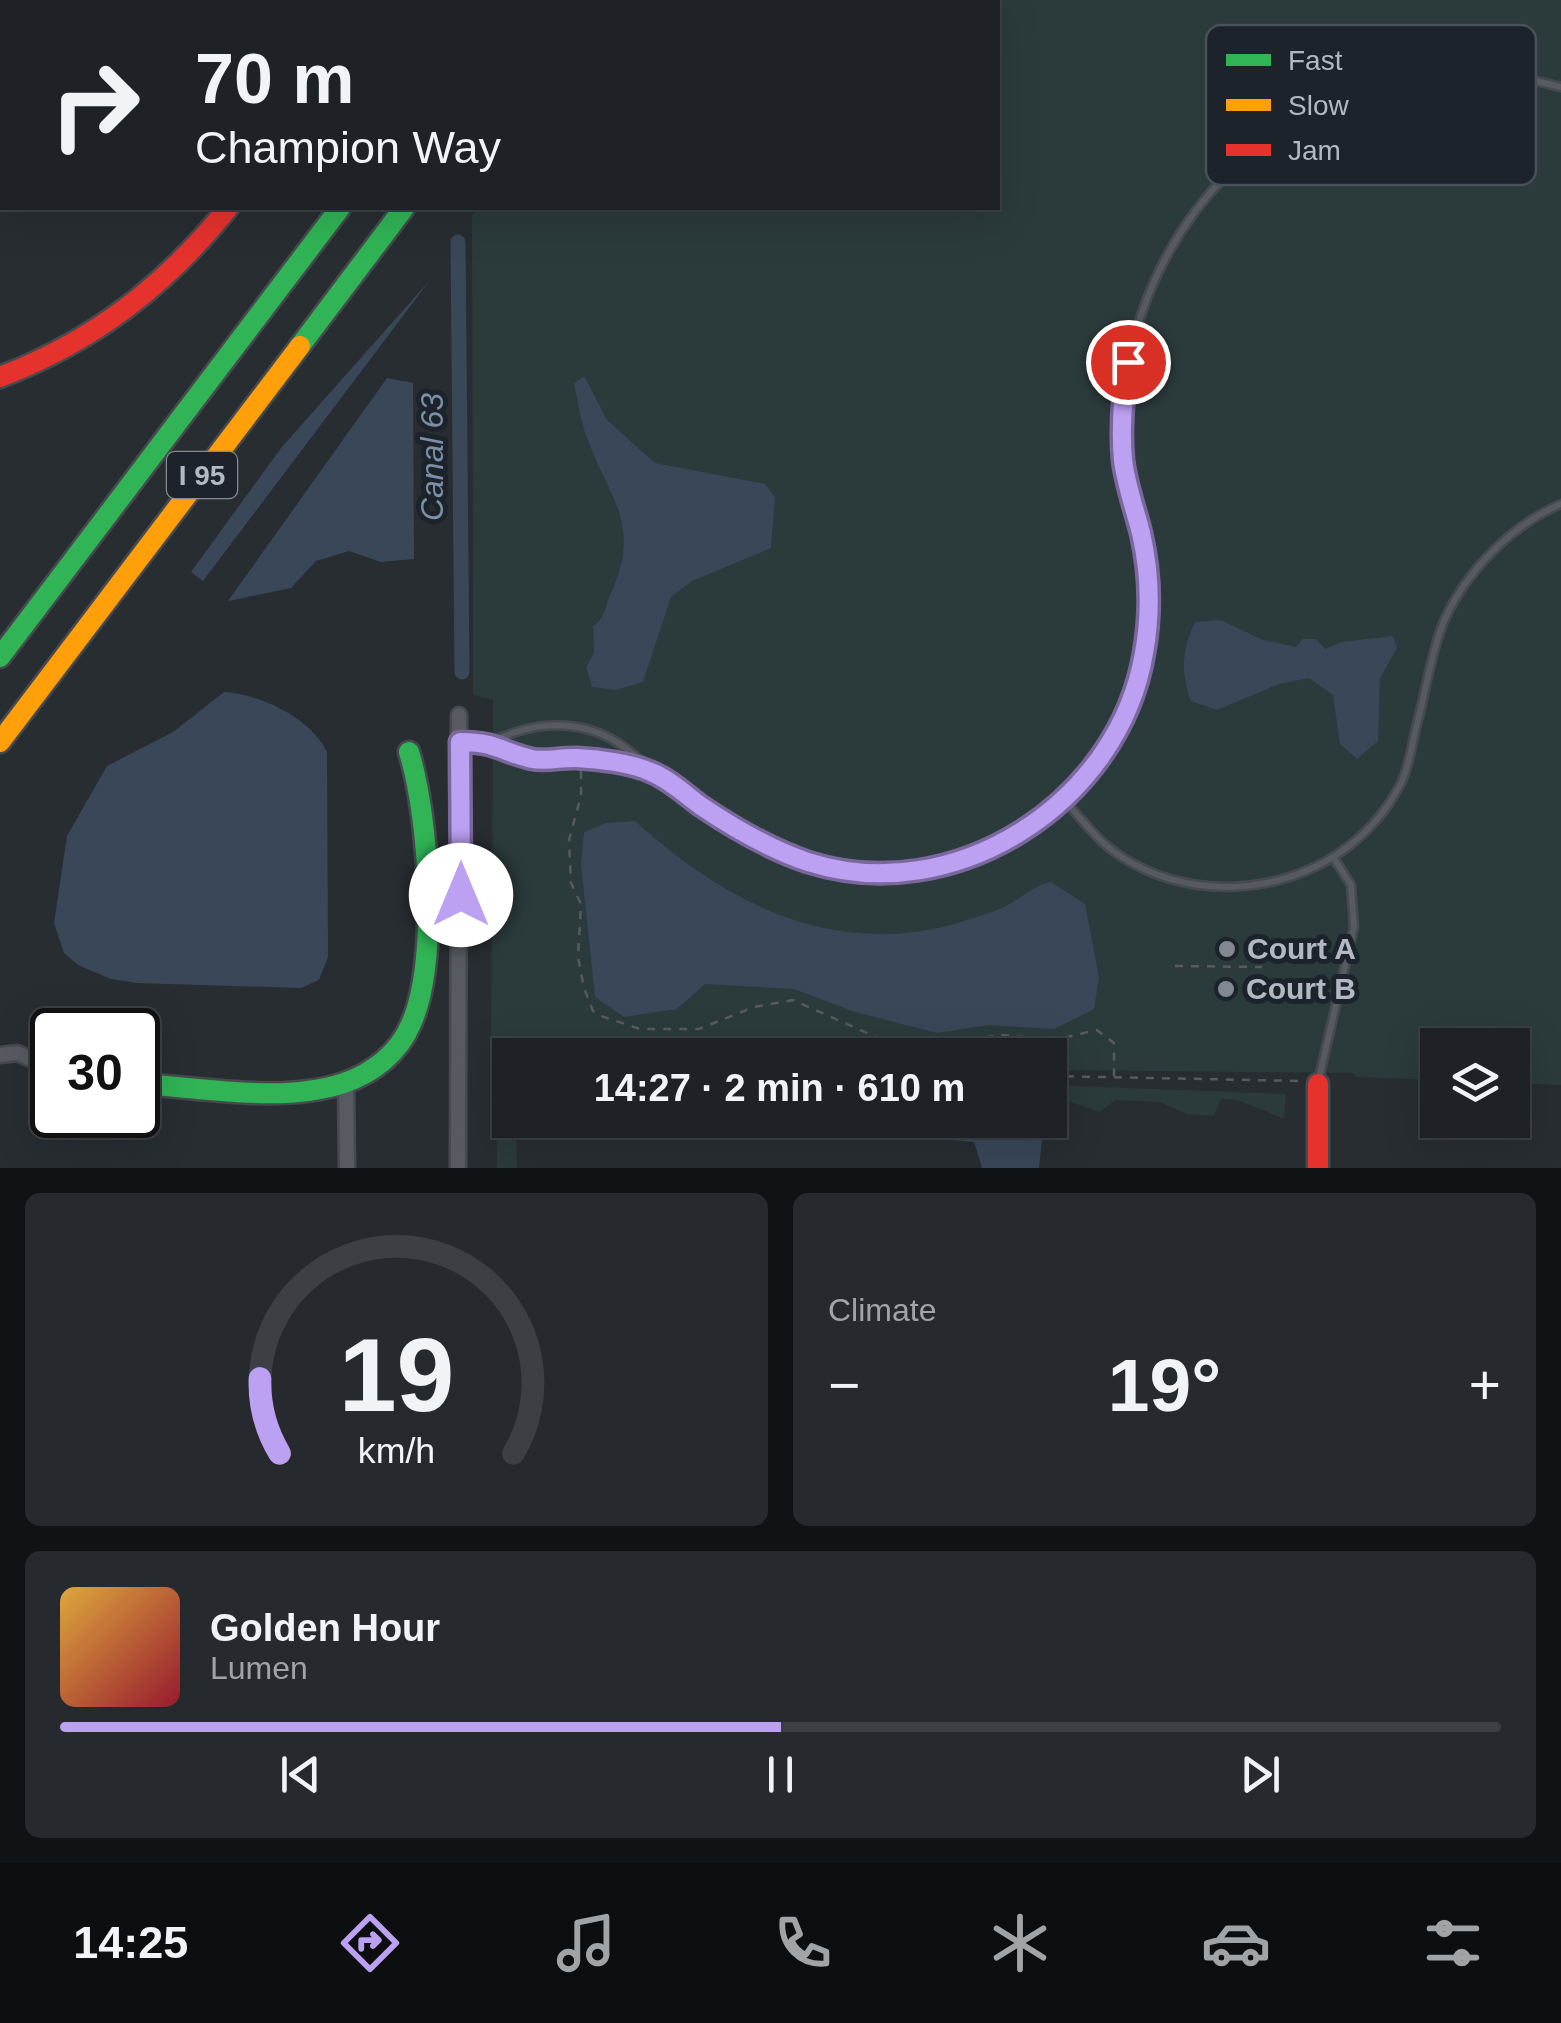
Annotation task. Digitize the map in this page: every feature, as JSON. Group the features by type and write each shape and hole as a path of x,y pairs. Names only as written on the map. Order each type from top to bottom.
{"main road":[{"path":"0,378 40,364 100,333 189,258 226,210"},
{"name":"I 95","path":"0,657 338,210"},
{"name":"I 95","path":"0,742 402,210"},
{"path":"160,1085 308,1088 346,1082 379,1063 410,1030 423,997 428,963 422,790 409,752"},
{"path":"1318,1082 1318,1168"}],"street":[{"path":"458,1168 459,715"},
{"path":"0,1055 17,1053 30,1059"},
{"path":"346,1082 346,1168"}],"lane":[{"path":"1536,82 1561,86"},
{"path":"491,742 519,729 573,726 613,739 636,753 652,772 762,844 810,863 850,870 894,873 978,854 1023,832 1065,801 1091,771 1124,714 1144,654 1149,597 1142,536 1124,460 1125,384 1132,340 1191,215 1217,185"},
{"path":"1065,801 1089,830 1122,857 1196,887 1254,886 1335,860 1401,783 1444,622 1463,588 1485,559 1522,526 1561,504"},
{"path":"460,742 491,742 533,759 581,758 652,772"},
{"path":"1318,1082 1354,926 1351,884 1335,860"}],"path":[{"path":"581,758 581,796 569,840 571,882 581,904 578,956 584,988 593,1011 601,1016 640,1029 700,1029 754,1008 793,1000 883,1040 942,1042 1002,1035 1054,1040 1098,1030 1114,1043 1114,1078"},
{"path":"1174,966 1262,967"},
{"path":"1067,1077 1318,1082"}],"shaded area":[{"path":"1000,0 1561,0 1561,1085 1530,1084 1530,1028 1420,1028 1420,1079 1357,1077 1353,1073 1067,1070 1067,1038 492,1038 491,1064 493,700 473,695 472,215 479,210 1000,210"},
{"path":"1067,1086 1286,1094 1284,1119 1238,1100 1221,1099 1214,1116 1187,1114 1160,1102 1115,1100 1100,1112 1067,1101"},
{"path":"497,1138 516,1138 517,1168 497,1168"}],"water":[{"path":"430,280 203,581 191,572 281,448"},
{"path":"584,376 607,420 655,463 765,484 775,497 771,548 692,581 671,597 643,682 616,690 592,687 586,667 594,653 593,626 605,611 624,548 619,513 580,412 574,384"},
{"path":"387,378 413,383 414,559 381,562 349,551 316,561 291,588 228,601"},
{"path":"1221,620 1263,640 1296,647 1303,639 1316,639 1325,649 1342,642 1393,636 1397,648 1380,678 1378,741 1357,759 1340,744 1333,695 1309,678 1279,684 1217,710 1191,701 1184,670 1191,632 1195,622"},
{"path":"224,692 253,697 283,710 309,729 327,752 328,957 319,980 301,988 137,983 111,979 78,965 64,953 54,923 67,836 107,766 173,732"},
{"path":"635,821 670,851 745,899 826,929 869,934 914,932 994,911 1051,882 1085,904 1099,978 1094,1009 1054,1029 989,1025 937,1033 855,1012 794,989 705,984 677,1009 624,1017 595,997 581,864 584,832 606,823"},
{"path":"927,1138 1043,1138 1039,1168 982,1168 974,1142"}],"waterway":[{"name":"Canal 63","path":"458,242 462,672"}],"traffic: fast":[{"path":"0,657 338,210"},
{"path":"300,346 402,210"},
{"path":"160,1086 268,1093 320,1089 365,1074 400,1044 420,997 428,928 426,850 409,752"}],"traffic: slow":[{"path":"0,742 300,346"}],"traffic: jam":[{"path":"0,377 66,346 126,308 179,262 226,210"},
{"path":"1318,1084 1318,1168"}],"place":[{"name":"Court A","path":"1227,949"},
{"name":"Court B","path":"1226,989"}],"route":[{"path":"461,895 460,742 491,742 533,759 576,758 652,772 762,844 810,863 850,870 894,873 939,866 978,854 1023,832 1048,814 1068,798 1108,745 1136,685 1144,654 1149,597 1142,536 1124,460 1122,420 1128,362"}]}
